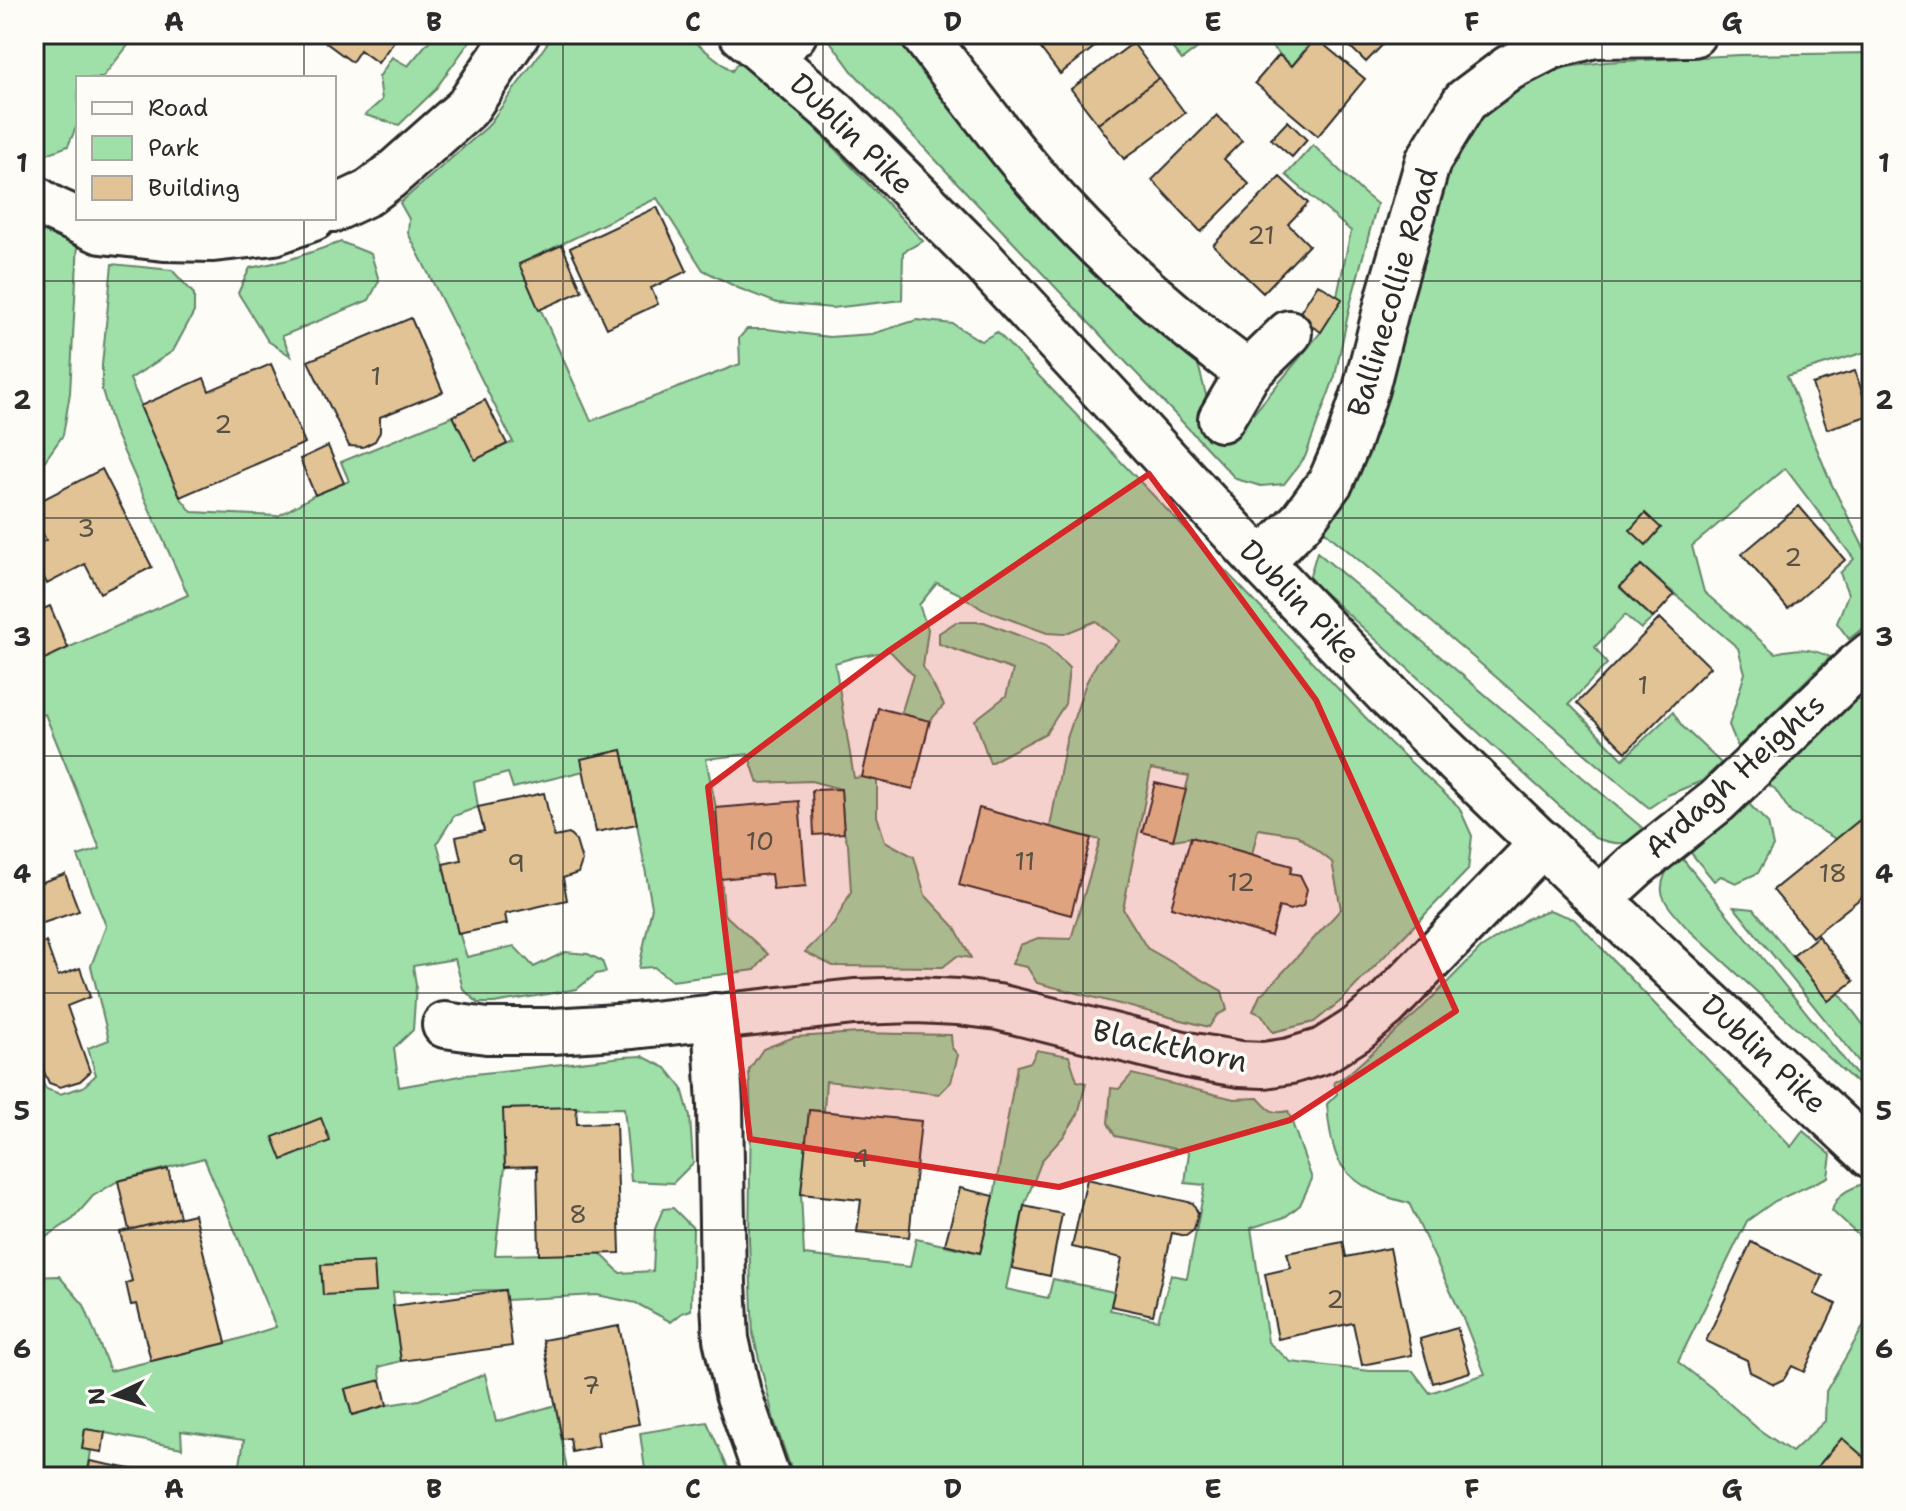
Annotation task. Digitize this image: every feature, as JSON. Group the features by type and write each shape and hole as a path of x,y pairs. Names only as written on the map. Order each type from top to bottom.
{"street":[{"path":"336,208 368,193 388,178 467,108 517,34"},
{"path":"923,34 1032,174 1083,230 1149,293 1248,373"},
{"name":"Ballinecollie Road","path":"1261,562 1301,522 1331,481 1343,455 1366,389 1428,161 1465,101 1509,68 1552,46 1595,35 1693,34"},
{"name":"Dublin Pike","path":"769,41 835,113 983,261 1393,700 1872,1156"},
{"path":"34,198 76,220"},
{"path":"77,220 101,231 164,238 213,239 274,232 307,220"},
{"path":"1221,419 1248,373 1289,333"},
{"name":"Ardagh Heights","path":"1599,899 1717,801 1872,654"},
{"name":"Blackthorn","path":"445,1025 487,1031 553,1031 633,1026 854,1002 916,1000 998,1007 1201,1058 1264,1065 1290,1061 1323,1051 1356,1030 1386,1005 1543,843"},
{"path":"715,1016 726,1339 738,1393 767,1477"}],"highlighted area":[{"path":"1149,474 1316,700 1456,1011 1290,1120 1059,1187 750,1139 708,787 890,650"}],"green space":[{"path":"34,34 129,34 130,43 104,76 76,76 76,128 68,146 34,159"},
{"path":"435,34 475,34 434,91 399,125 365,115 382,100 379,77 392,57 408,66"},
{"path":"554,34 684,34 732,71 741,58 788,100 923,241 903,252 902,300 832,308 777,303 703,270 657,198 520,264 591,421 740,364 739,338 747,329 829,337 872,334 917,320 953,324 981,341 997,332 1389,742 1459,807 1472,836 1468,870 1342,1000 1314,1022 1273,1032 1262,1015 1253,1011 1260,995 1341,909 1332,862 1297,835 1258,829 1252,855 1192,837 1173,840 1189,776 1151,769 1123,909 1147,948 1222,991 1227,1010 1217,1015 1209,1027 1037,983 1027,967 1012,964 1020,945 1038,938 1071,939 1100,840 1050,827 1066,741 1086,683 1098,661 1119,641 1096,621 1064,634 1047,633 982,609 937,583 919,605 928,629 923,667 944,705 930,721 901,714 913,675 890,651 835,663 854,778 877,780 877,816 885,841 914,857 925,895 955,927 971,958 957,956 943,967 833,966 805,952 834,924 851,892 841,789 811,781 758,783 748,754 706,759 716,808 724,914 768,954 755,970 672,981 654,967 639,968 652,907 622,750 582,759 584,771 513,788 508,773 474,782 478,807 454,816 437,843 467,957 514,946 534,967 565,952 588,954 602,961 606,972 596,974 577,989 478,1003 463,989 455,959 413,966 416,985 413,1030 394,1048 399,1087 466,1075 623,1057 642,1056 666,1068 682,1088 690,1117 693,1163 673,1183 631,1181 624,1108 504,1109 505,1167 495,1255 600,1253 620,1273 653,1271 655,1229 663,1209 673,1208 693,1228 691,1310 671,1322 636,1303 597,1295 506,1300 504,1290 393,1292 401,1361 379,1367 381,1380 345,1390 352,1415 419,1400 485,1374 496,1422 556,1405 568,1477 238,1477 244,1440 181,1431 182,1448 85,1429 82,1448 91,1451 87,1477 34,1477 34,1277 59,1276 84,1305 110,1371 226,1343 276,1327 204,1158 118,1181 93,1196 73,1219 43,1239 34,1241 34,1073 37,1072 46,1089 60,1094 83,1087 96,1075 88,1048 109,1040 91,966 106,926 78,856 100,849 45,714 34,717 34,653 38,661 188,595 114,430 102,390 112,264 172,270 194,294 194,312 173,351 130,379 180,497 192,512 278,516 315,495 349,481 341,462 453,416 475,459 513,442 408,233 409,219 400,203 487,127"},
{"path":"835,34 897,34 1024,199 1074,252 1198,364 1206,395 1202,419 1235,436 1321,332 1341,300 1337,296 1351,231 1286,175 1313,145 1377,204 1335,376 1305,457 1284,484 1261,486 1236,479 852,71 830,41"},
{"path":"1161,34 1198,34 1204,43 1182,60"},
{"path":"1258,34 1318,34 1292,66"},
{"path":"1872,53 1872,350 1787,376 1831,483 1872,564 1872,621 1849,639 1837,623 1848,594 1840,573 1854,559 1785,468 1692,546 1704,592 1775,653 1803,649 1830,657 1738,747 1729,725 1745,673 1738,648 1641,565 1620,588 1653,618 1641,629 1625,615 1595,647 1607,664 1569,704 1623,759 1673,712 1682,726 1721,763 1702,781 1668,795 1649,808 1324,531 1347,488 1450,167 1480,118 1517,87 1566,67 1740,55"},
{"path":"34,217 78,242 70,393 63,435 41,466 34,469"},
{"path":"341,242 371,254 379,281 369,300 282,336 291,356 268,341 238,293 250,268 288,260"},
{"path":"1317,552 1646,831 1634,840 1622,843 1595,838 1309,579"},
{"path":"956,622 984,622 1046,646 1069,668 1065,704 1046,733 990,763 975,720 1006,696 1013,670 939,644 939,633"},
{"path":"1872,672 1872,810 1836,839 1791,813 1775,789 1761,780"},
{"path":"1744,799 1768,823 1773,846 1758,873 1736,883 1721,876 1714,881 1691,853"},
{"path":"1677,852 1872,1097 1686,927 1669,907 1664,899 1662,884"},
{"path":"1734,907 1754,909 1828,1001 1839,993 1872,1036 1872,1078"},
{"path":"1549,910 1574,919 1791,1147 1803,1131 1831,1155 1828,1177 1775,1201 1747,1221 1678,1362 1758,1429 1792,1452 1825,1421 1826,1391 1863,1327 1872,1300 1872,1477 794,1477 774,1420 753,1334 749,1238 749,1070 763,1049 794,1037 860,1033 951,1035 952,1048 958,1055 951,1082 939,1094 826,1081 824,1111 809,1110 801,1194 804,1255 910,1267 916,1239 980,1253 994,1196 1017,1066 1031,1062 1037,1050 1069,1056 1077,1081 1086,1083 1078,1114 1042,1160 1024,1206 1006,1289 1048,1298 1053,1279 1114,1292 1110,1310 1158,1320 1171,1275 1187,1278 1205,1185 1185,1183 1189,1152 1115,1136 1108,1123 1111,1088 1119,1089 1132,1074 1234,1099 1258,1098 1271,1110 1288,1111 1312,1179 1300,1205 1285,1217 1251,1228 1268,1342 1291,1362 1370,1371 1413,1371 1430,1393 1485,1374 1463,1318 1409,1203 1372,1190 1342,1166 1333,1145 1327,1104 1337,1094 1334,1082 1346,1076 1418,1012 1481,948 1528,918"},
{"path":"1865,1183 1872,1190 1872,1248 1832,1211 1840,1196"},
{"path":"707,1422 732,1477 646,1477 640,1433"}],"building":[{"path":"314,34 399,34 378,63 360,50 352,62"},
{"path":"1036,34 1111,34 1060,74 1032,37"},
{"path":"1337,34 1393,34 1366,62"},
{"path":"1316,38 1365,79 1318,136 1255,83 1279,55 1292,66"},
{"path":"1133,43 1159,78 1098,124 1071,89"},
{"path":"1159,78 1185,113 1124,159 1098,124"},
{"path":"1217,115 1242,141 1224,159 1249,184 1201,232 1152,180"},
{"path":"1288,121 1307,140 1292,157 1271,139"},
{"path":"1280,177 1308,203 1288,224 1309,245 1263,293 1213,245"},
{"path":"657,207 687,271 651,288 658,304 607,328 570,248"},
{"path":"562,245 582,291 539,310 519,264"},
{"path":"1318,284 1342,299 1321,332 1297,317"},
{"path":"411,318 443,392 380,417 380,432 375,441 363,447 349,446 308,361"},
{"path":"271,364 305,443 180,497 140,406 204,378 209,391"},
{"path":"1855,371 1870,415 1827,429 1812,384"},
{"path":"485,400 507,444 475,460 453,416"},
{"path":"328,446 344,483 315,495 300,459"},
{"path":"102,469 152,567 100,593 85,564 47,584 34,557 34,547 46,540 34,516 34,504"},
{"path":"1799,506 1845,560 1788,609 1742,554"},
{"path":"1645,513 1661,528 1646,545 1630,530"},
{"path":"1641,565 1674,595 1653,618 1620,587"},
{"path":"50,606 68,648 38,662 34,653 34,613"},
{"path":"1660,618 1710,667 1626,752 1577,703"},
{"path":"878,708 930,721 913,789 862,777"},
{"path":"622,750 637,824 596,832 581,759"},
{"path":"1155,783 1186,790 1173,840 1142,832"},
{"path":"841,789 844,833 814,835 812,790"},
{"path":"544,793 554,837 569,834 576,841 582,861 578,873 563,878 567,900 505,914 507,924 458,934 443,864 461,860 456,837 484,831 478,807"},
{"path":"799,801 806,886 773,889 771,874 721,879 716,808"},
{"path":"979,808 1091,838 1071,915 959,885"},
{"path":"1872,810 1872,889 1812,937 1773,890"},
{"path":"1191,837 1292,866 1290,873 1300,875 1307,889 1303,906 1290,910 1279,907 1271,936 1171,907"},
{"path":"65,874 79,911 34,926 34,885"},
{"path":"1818,936 1854,981 1828,1001 1793,956"},
{"path":"46,942 58,976 80,968 90,997 67,1006 90,1072 80,1081 60,1087 49,1083 40,1063 34,1065 34,946"},
{"path":"576,1107 577,1124 616,1123 620,1253 539,1255 537,1166 505,1167 503,1109"},
{"path":"809,1110 921,1121 909,1237 857,1232 861,1200 801,1194"},
{"path":"321,1118 330,1141 282,1160 273,1137"},
{"path":"168,1169 180,1217 129,1230 118,1181"},
{"path":"1087,1179 1193,1203 1198,1213 1194,1230 1186,1236 1172,1233 1153,1315 1111,1306 1122,1258 1072,1247"},
{"path":"960,1188 994,1196 980,1253 945,1244"},
{"path":"1024,1206 1062,1214 1050,1276 1012,1268"},
{"path":"194,1214 226,1343 151,1361 137,1304 131,1305 126,1283 132,1281 120,1232"},
{"path":"1343,1242 1346,1257 1390,1248 1412,1355 1362,1365 1353,1323 1278,1339 1265,1274 1291,1268 1287,1253"},
{"path":"1751,1242 1823,1276 1814,1294 1836,1304 1804,1372 1792,1366 1784,1379 1774,1384 1750,1372 1747,1360 1706,1341"},
{"path":"374,1262 376,1292 323,1295 321,1265"},
{"path":"505,1290 512,1346 401,1361 393,1306"},
{"path":"619,1326 639,1424 597,1432 599,1446 572,1452 570,1438 562,1439 543,1340"},
{"path":"1457,1328 1470,1372 1433,1383 1420,1339"},
{"path":"381,1380 387,1405 352,1415 345,1389"},
{"path":"85,1429 105,1432 102,1452 82,1449"},
{"path":"1842,1438 1872,1464 1872,1477 1818,1477 1813,1472"},
{"path":"90,1461 171,1477 87,1477"}]}
